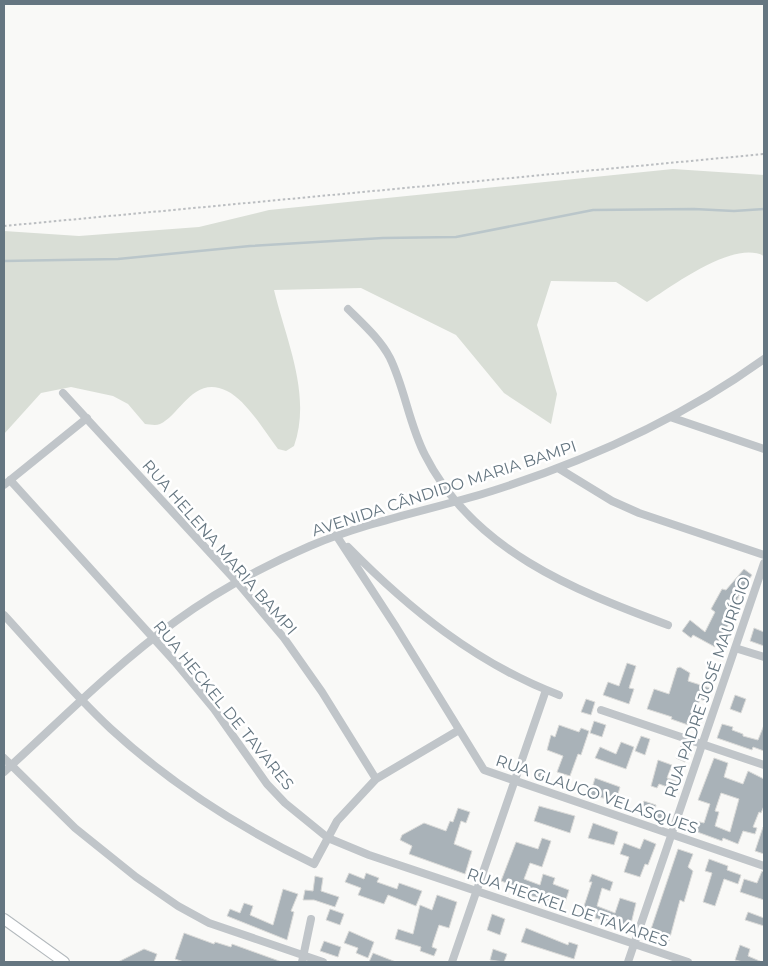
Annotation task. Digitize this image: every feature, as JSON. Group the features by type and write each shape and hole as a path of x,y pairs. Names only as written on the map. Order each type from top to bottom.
{"main road":[{"path":"4,919 64,962"}],"street":[{"path":"348,309 376,338 389,356 425,455 455,501 475,522 499,543 545,573 594,597 668,625"},
{"name":"AVENIDA CÂNDIDO MARIA BAMPI","path":"4,772 154,638 191,610 237,582 336,536 373,522 455,501 558,468 673,418 716,393 764,360"},
{"name":"RUA HELENA MARIA BAMPI","path":"63,393 237,582 300,659 376,779"},
{"path":"7,482 87,418"},
{"path":"673,418 764,449"},
{"path":"558,468 612,501 639,513 764,555"},
{"name":"RUA HECKEL DE TAVARES","path":"7,482 154,638 214,709 267,784 303,820 328,838 369,855 688,962"},
{"path":"336,536 379,578 441,630 473,652 559,695"},
{"name":"RUA GLAUCO VELASQUES","path":"336,536 396,627 481,767 492,774 514,782 764,866"},
{"name":"RUA PADRE JOSÉ MAURÍCIO","path":"628,962 764,562"},
{"path":"4,615 83,700 138,752 183,788 220,814 314,864 348,807 376,779 459,730"},
{"path":"735,648 764,658"},
{"path":"452,962 546,690"},
{"path":"601,710 764,765"},
{"path":"4,758 75,828 136,877 178,906 209,923 303,959 323,962"},
{"path":"303,959 311,919"}],"path":[{"path":"4,226 764,154"}],"shaded area":[{"path":"673,169 764,175 764,256 751,253 736,254 720,259 688,276 647,302 616,282 551,281 537,325 557,394 551,424 504,393 456,335 361,288 274,290 299,387 299,427 294,446 286,451 278,449 241,401 227,391 215,387 205,388 197,392 167,419 156,425 145,424 128,404 113,396 71,387 41,393 4,434 4,231 79,236 199,227 269,210"}],"building":[{"path":"744,569 752,575 743,588 726,622 729,624 715,647 693,635 691,638 682,631 690,620 705,632 715,612 711,609 722,589 726,590"},
{"path":"754,628 764,632 764,646 750,641"},
{"path":"627,663 636,666 629,688 634,689 629,704 603,695 608,682 619,686"},
{"path":"680,667 690,673 688,681 710,688 705,701 700,699 691,726 671,719 672,717 647,709 654,689 669,694 677,668"},
{"path":"735,695 746,699 741,713 730,709"},
{"path":"586,699 595,702 591,715 581,712"},
{"path":"594,721 606,725 602,737 590,733"},
{"path":"722,724 733,727 732,730 743,734 743,736 758,740 764,725 764,751 753,747 752,750 717,738"},
{"path":"559,725 579,732 581,728 589,731 581,755 578,754 570,776 557,772 563,756 547,750 551,735 555,737"},
{"path":"641,736 650,739 645,755 635,751"},
{"path":"621,742 634,747 626,769 595,758 600,747 616,754"},
{"path":"681,746 691,750 685,762 676,758"},
{"path":"714,758 728,763 724,777 743,784 748,771 764,779 764,806 761,813 759,812 753,827 757,828 755,834 743,831 738,844 723,838 722,841 689,829 692,820 704,823 710,804 698,800","holes":["721,793 739,799 730,832 715,826 719,812 715,811"]},
{"path":"658,760 672,765 667,778 676,781 673,789 659,784 657,788 651,786"},
{"path":"540,768 551,772 547,783 536,779"},
{"path":"595,778 620,787 616,801 590,795"},
{"path":"644,801 656,805 655,810 666,814 663,823 639,814"},
{"path":"539,806 575,816 570,833 534,821"},
{"path":"458,808 470,812 466,823 461,821 454,844 472,851 465,874 409,854 412,846 400,840 402,835 424,823 446,831 450,821 453,822"},
{"path":"593,823 618,832 614,845 588,838"},
{"path":"764,828 764,854 755,851"},
{"path":"542,838 551,841 542,867 530,863 524,879 540,885 543,874 555,878 553,884 569,890 565,903 560,900 559,903 520,893 514,890 515,886 501,881 516,842 538,849"},
{"path":"644,839 656,844 648,865 645,864 640,877 624,872 629,857 620,854 624,843 640,849"},
{"path":"678,849 693,854 688,867 693,871 684,902 680,900 669,941 666,942 649,935"},
{"path":"709,859 728,866 727,870 741,875 738,884 724,879 715,906 703,902 712,873 705,871"},
{"path":"762,871 764,872 764,900 740,892 744,879 757,883"},
{"path":"349,873 364,879 366,873 379,878 377,882 397,889 399,883 422,891 416,906 388,895 384,904 358,895 361,888 345,882"},
{"path":"592,874 613,882 610,891 602,888 597,906 615,913 620,898 636,903 630,928 595,918 596,914 583,909 592,882 589,882"},
{"path":"315,876 323,878 321,891 339,897 335,907 314,900 303,900 305,890 313,891"},
{"path":"283,889 298,894 291,911 294,912 287,940 227,916 230,909 240,913 244,903 253,906 250,915 273,925"},
{"path":"437,895 457,902 449,928 439,925 432,947 437,949 434,956 420,951 421,947 395,939 398,929 413,934 420,905 432,910"},
{"path":"330,909 344,914 340,925 326,920"},
{"path":"748,912 764,918 764,926 745,920"},
{"path":"492,914 505,919 500,935 487,930"},
{"path":"526,928 568,945 569,942 578,945 574,959 521,942"},
{"path":"349,931 374,942 368,958 356,953 358,948 344,943"},
{"path":"184,933 214,944 215,942 231,947 232,944 282,962 184,962 175,959"},
{"path":"324,941 341,947 338,957 320,951"},
{"path":"740,945 750,949 748,956 762,962 735,960"},
{"path":"144,949 157,954 154,962 118,962"},
{"path":"493,949 507,954 504,962 490,960"},
{"path":"373,953 396,962 369,962"}],"waterway":[{"path":"4,261 118,259 250,246 383,238 456,237 593,210 694,209 734,211 764,209"}]}
